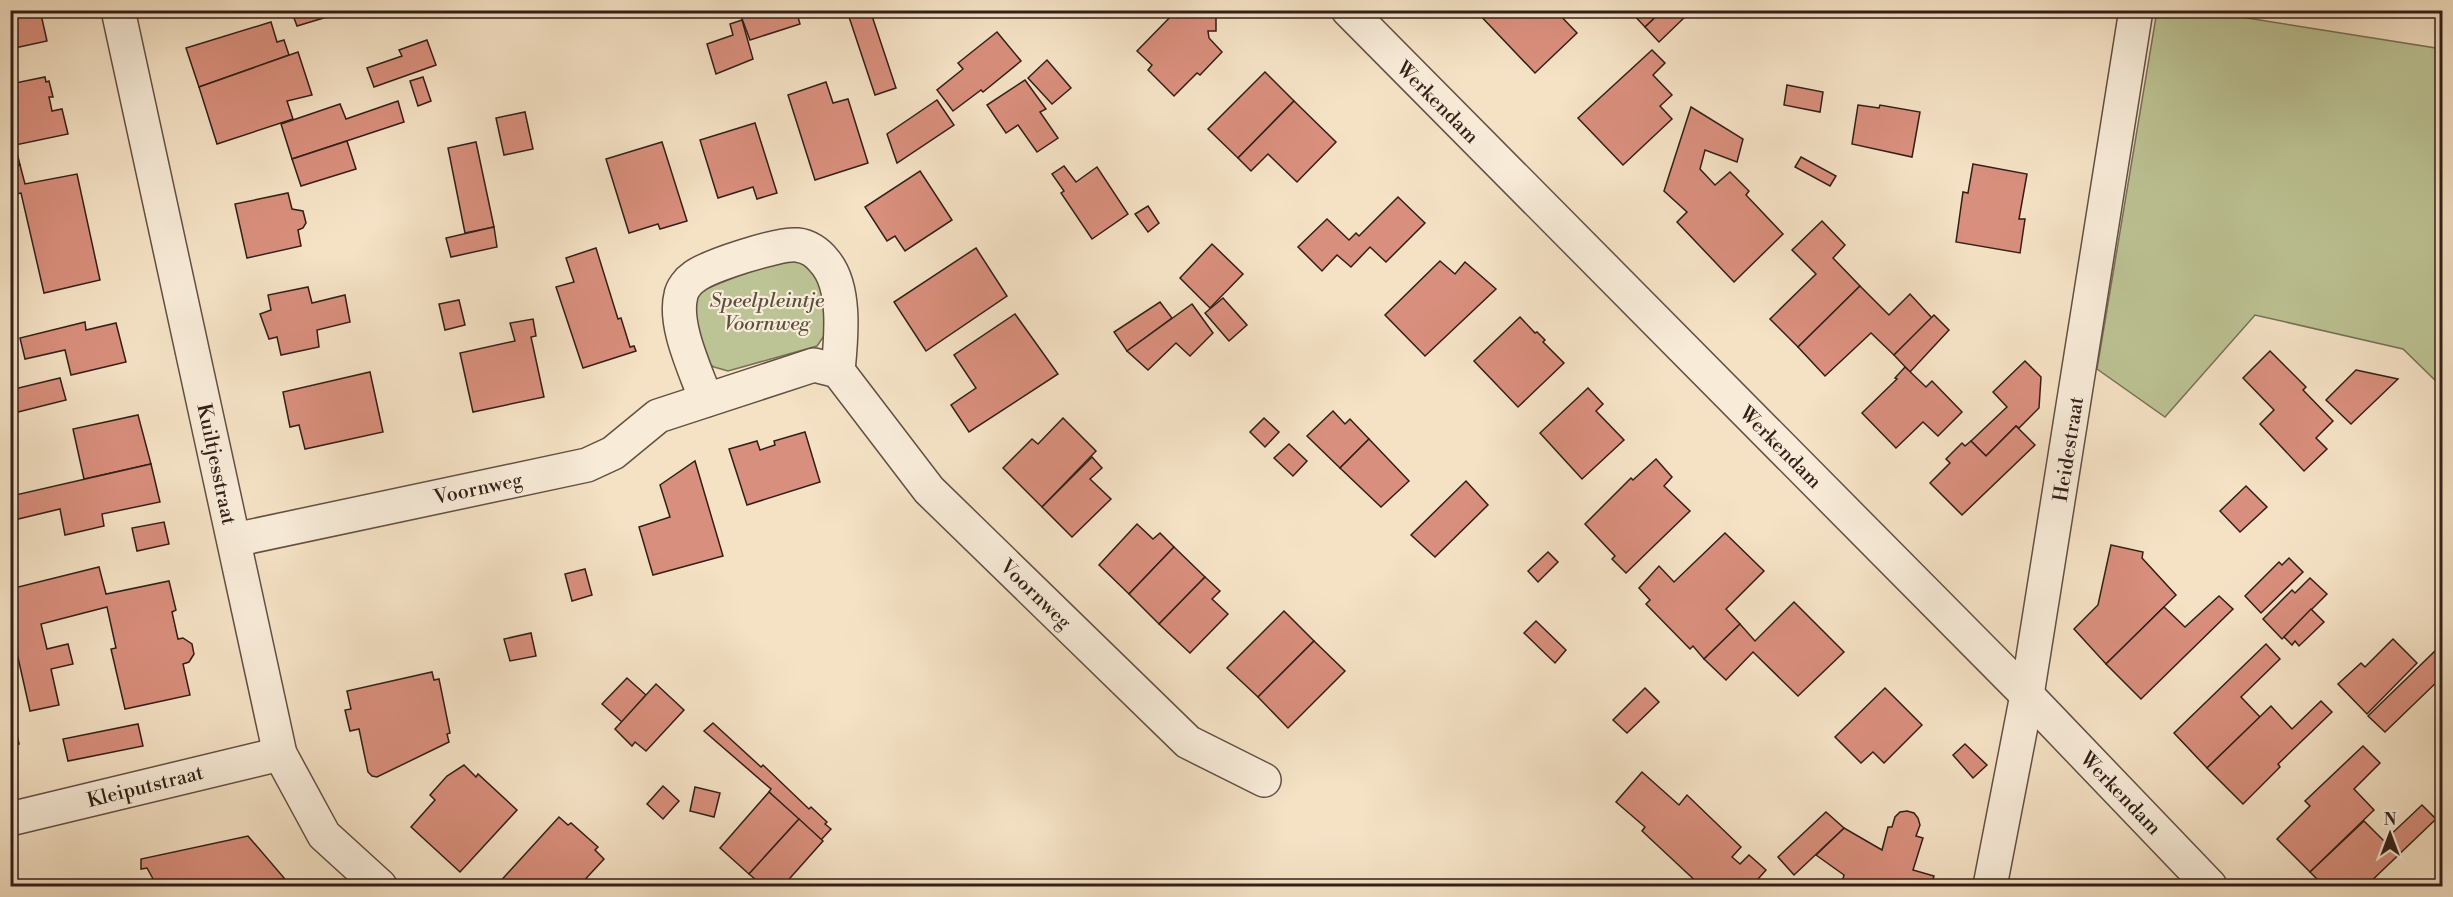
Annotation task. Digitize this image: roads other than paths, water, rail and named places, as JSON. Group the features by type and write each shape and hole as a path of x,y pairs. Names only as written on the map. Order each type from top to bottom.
{"street":[{"name":"Kuiltjesstraat","path":"118,10 280,754 324,835 380,886"},
{"name":"Werkendam","path":"1348,10 2027,695 2210,886"},
{"name":"Heidestraat","path":"1990,886 2027,695 2136,10"},
{"path":"706,400 678,310 681,292 692,278 707,269 779,246 798,245 814,250 826,262 834,276 843,321 838,371"},
{"name":"Voornweg","path":"234,540 587,465 613,453 658,416 814,365 838,371 929,490 1188,742 1264,780"},
{"name":"Kleiputstraat","path":"10,819 280,754"}],"park label":[{"name":"Speelpleintje Voornweg","path":"767,312"}]}
